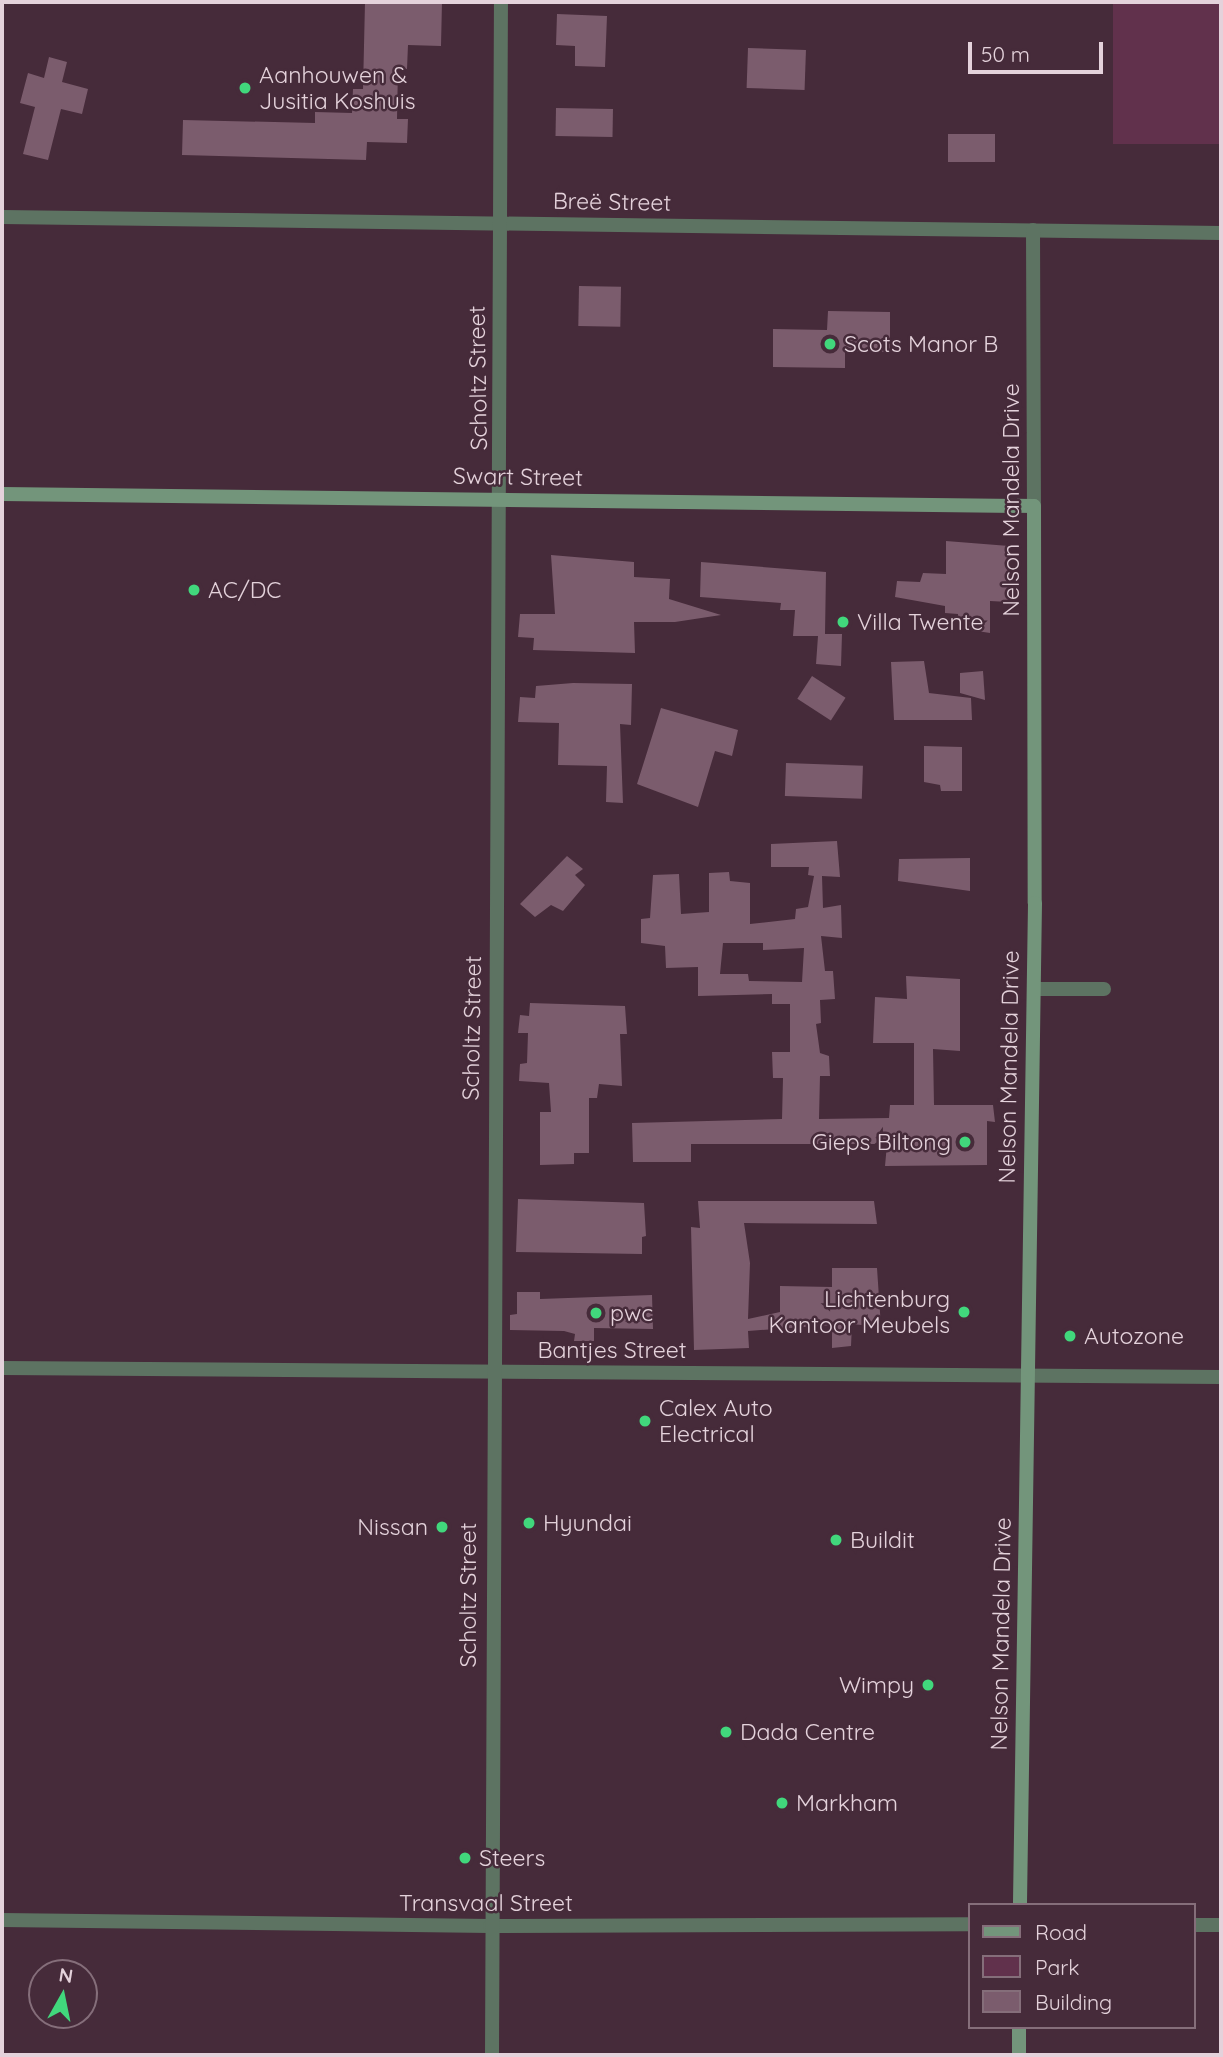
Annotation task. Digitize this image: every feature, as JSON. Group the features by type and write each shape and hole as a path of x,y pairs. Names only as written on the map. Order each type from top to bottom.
{"main road":[{"name":"Swart Street","path":"2,494 1034,506"},
{"name":"Nelson Mandela Drive","path":"1020,1903 1034,989 1034,506"},
{"path":"1018,2055 1019,2029"}],"street":[{"name":"Scholtz Street","path":"492,2055 491,1372 502,500 499,223 501,2"},
{"name":"Breë Street","path":"2,217 1221,233"},
{"name":"Nelson Mandela Drive","path":"1033,230 1034,506"},
{"path":"1034,989 1104,989"},
{"name":"Bantjes Street","path":"2,1368 1221,1377"},
{"name":"Transvaal Street","path":"2,1920 490,1926 968,1924"},
{"path":"1195,1925 1221,1926"}],"green space":[{"path":"1113,2 1221,2 1221,144 1113,144"}],"building":[{"path":"365,2 442,2 441,46 408,45 407,69 398,68 397,119 408,119 407,143 367,142 366,160 182,155 183,120 315,123 315,112 352,113 353,89 363,89"},
{"path":"557,14 607,16 605,67 575,66 575,46 556,45"},
{"path":"748,48 806,50 805,90 747,88"},
{"path":"49,57 67,62 62,82 88,89 82,114 61,109 48,160 23,154 35,107 20,103 28,73 44,78"},
{"path":"556,108 613,109 613,137 556,136"},
{"path":"948,134 995,134 995,162 948,162"},
{"path":"579,286 621,287 620,327 578,326"},
{"path":"828,311 890,312 890,352 845,351 845,368 773,367 773,329 827,330"},
{"path":"946,541 1009,546 1009,602 990,601 990,633 958,628 958,614 945,613 945,606 895,597 897,581 920,582 923,573 946,574"},
{"path":"551,555 634,562 634,577 670,579 669,599 721,615 675,622 634,622 635,653 533,650 534,638 518,637 520,614 555,614"},
{"path":"701,562 826,572 825,634 842,634 841,666 816,664 818,636 793,636 795,610 780,610 781,603 700,597"},
{"path":"924,661 929,693 971,698 972,720 894,720 891,662"},
{"path":"983,671 985,700 960,693 960,673"},
{"path":"812,676 846,698 831,720 797,699"},
{"path":"573,683 632,684 631,725 620,724 623,803 606,802 607,766 558,765 559,723 518,722 520,697 535,698 536,686"},
{"path":"661,708 738,730 732,756 715,751 698,807 637,784"},
{"path":"924,746 962,747 962,791 941,791 940,785 924,782"},
{"path":"786,763 863,766 862,799 785,796"},
{"path":"837,841 840,877 822,876 823,908 841,905 842,938 821,936 825,971 833,971 835,999 820,1000 821,1023 816,1024 820,1053 829,1056 830,1076 820,1076 819,1119 889,1118 890,1105 914,1105 914,1043 873,1043 875,997 907,999 906,976 960,979 960,1051 933,1049 934,1105 993,1105 995,1122 987,1121 987,1165 885,1166 887,1144 691,1144 691,1162 633,1162 632,1123 782,1119 783,1078 773,1078 772,1052 790,1052 790,1004 772,1004 772,994 698,996 698,967 666,968 665,946 641,943 641,919 650,918 653,875 679,874 681,914 709,912 709,873 729,872 730,881 750,883 750,924 795,919 796,909 808,907 814,876 808,875 809,867 771,867 771,844","holes":["723,943 763,943 763,950 804,948 802,982 749,981 748,974 720,974"]},
{"path":"567,856 583,869 575,875 585,885 563,911 551,905 535,917 520,904"},
{"path":"970,858 970,891 898,881 899,859"},
{"path":"530,1003 625,1006 627,1034 620,1034 622,1086 599,1084 597,1098 589,1098 589,1153 574,1153 574,1164 540,1165 540,1112 551,1112 549,1083 519,1081 520,1064 527,1063 528,1033 518,1033 520,1015 529,1016"},
{"path":"518,1199 644,1203 646,1236 642,1237 642,1254 516,1252"},
{"path":"698,1201 874,1201 877,1224 744,1223 750,1263 748,1319 780,1312 780,1286 832,1287 832,1268 877,1268 881,1327 852,1324 851,1346 832,1348 832,1325 748,1331 749,1348 694,1350 691,1227 700,1228"},
{"name":"pwc","path":"517,1292 540,1292 540,1299 652,1295 653,1329 594,1328 594,1341 574,1341 575,1334 564,1331 510,1330 510,1315 517,1314"}],"place":[{"name":"Aanhouwen & Jusitia Koshuis","path":"245,88"},
{"name":"Scots Manor B","path":"830,344"},
{"name":"AC/DC","path":"194,590"},
{"name":"Villa Twente","path":"843,622"},
{"name":"Gieps Biltong","path":"965,1142"},
{"name":"Lichtenburg Kantoor Meubels","path":"964,1312"},
{"name":"pwc","path":"596,1313"},
{"name":"Autozone","path":"1070,1336"},
{"name":"Calex Auto Electrical","path":"645,1421"},
{"name":"Hyundai","path":"529,1523"},
{"name":"Nissan","path":"442,1527"},
{"name":"Buildit","path":"836,1540"},
{"name":"Wimpy","path":"928,1685"},
{"name":"Dada Centre","path":"726,1732"},
{"name":"Markham","path":"782,1803"},
{"name":"Steers","path":"465,1858"}]}
